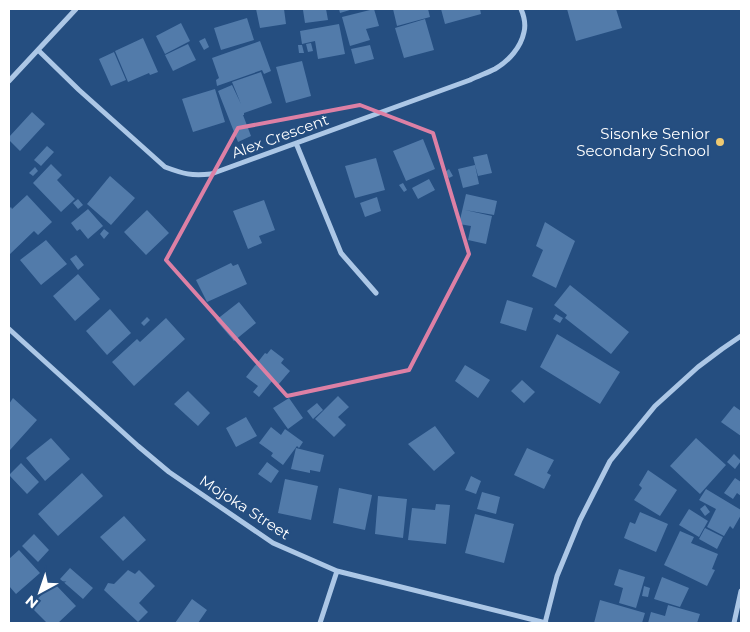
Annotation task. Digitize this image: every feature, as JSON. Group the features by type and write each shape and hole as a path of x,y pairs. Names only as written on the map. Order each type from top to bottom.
{"street":[{"path":"9,81 76,9"},
{"name":"Alex Crescent","path":"38,50 79,90 165,167 181,173 194,175 211,174 470,80 496,68 509,59 518,49 524,32 524,18 521,9"},
{"path":"296,143 341,253 376,293"},
{"name":"Mojoka Street","path":"9,329 169,472 273,542 337,571 545,623"},
{"path":"545,623 557,576 576,528 610,461 654,406 698,367 741,336"},
{"path":"320,623 337,571"},
{"path":"734,623 741,591"}],"highlighted area":[{"path":"360,105 433,133 469,254 409,370 287,396 166,260 238,128"}],"building":[{"path":"256,9 284,9 286,24 260,28"},
{"path":"304,9 326,9 328,20 305,23"},
{"path":"339,9 353,9 340,13"},
{"path":"374,9 379,26 366,29 370,40 350,46 342,17"},
{"path":"393,9 428,9 430,17 397,26"},
{"path":"441,9 480,9 481,14 445,24"},
{"path":"567,9 616,9 622,28 576,41"},
{"path":"247,18 254,40 221,50 214,28"},
{"path":"425,19 434,50 404,58 395,28"},
{"path":"181,23 190,41 165,54 156,36"},
{"path":"339,24 345,54 318,59 315,41 302,44 300,31"},
{"path":"143,38 158,72 150,75 149,73 128,82 115,51"},
{"path":"205,38 209,47 204,50 199,41"},
{"path":"260,41 271,71 264,74 262,70 217,86 216,80 219,78 212,58"},
{"path":"311,43 313,51 308,52 306,44"},
{"path":"188,44 196,60 173,71 165,55"},
{"path":"298,45 302,45 304,53 299,53"},
{"path":"370,45 374,59 355,64 351,49"},
{"path":"114,52 126,80 111,86 99,59"},
{"path":"302,61 311,96 286,103 276,67"},
{"path":"261,72 272,103 244,113 243,115 251,136 238,142 218,91 232,85 241,104 232,82"},
{"path":"215,89 225,122 193,132 182,99"},
{"path":"32,112 45,124 20,151 9,140 9,137"},
{"path":"423,139 435,169 406,181 393,151"},
{"path":"47,146 54,152 41,166 34,160"},
{"path":"487,154 492,173 478,176 473,157"},
{"path":"376,158 385,190 355,198 345,166"},
{"path":"51,164 62,175 57,180 75,199 61,212 33,183"},
{"path":"475,165 479,184 463,188 458,169"},
{"path":"35,167 38,171 33,176 29,173"},
{"path":"449,169 453,176 449,178 445,172"},
{"path":"110,176 135,198 111,225 87,204"},
{"path":"429,179 435,190 418,199 412,188"},
{"path":"403,183 407,190 404,192 399,185"},
{"path":"466,194 497,201 494,215 465,210 492,216 486,244 468,240 471,226 459,224"},
{"path":"27,195 52,222 38,235 34,231 9,255 9,209 11,207 12,209"},
{"path":"377,197 381,211 365,217 360,203"},
{"path":"78,199 83,205 78,209 73,203"},
{"path":"264,200 275,230 259,236 262,243 248,249 233,211"},
{"path":"88,209 103,226 88,239 80,229 77,231 71,223"},
{"path":"147,210 169,233 146,255 124,232"},
{"path":"545,222 575,241 556,288 532,276 543,250 536,246"},
{"path":"104,229 109,233 104,239 100,234"},
{"path":"46,240 67,264 41,285 20,260"},
{"path":"76,255 84,265 78,270 70,259"},
{"path":"231,263 233,266 238,264 247,284 207,302 196,280"},
{"path":"78,274 100,299 75,321 53,296"},
{"path":"570,285 629,332 611,354 565,318 567,315 554,305"},
{"path":"507,300 533,308 526,331 500,323"},
{"path":"239,302 256,323 234,341 216,320"},
{"path":"110,309 131,333 107,355 86,331"},
{"path":"556,314 563,318 560,323 553,319"},
{"path":"147,317 150,320 144,326 141,323"},
{"path":"166,318 185,339 134,386 112,362 137,339 140,342"},
{"path":"557,334 620,372 600,404 540,367"},
{"path":"271,349 284,359 281,363 290,371 278,385 273,380 259,397 253,392 258,386 246,377 265,353 267,354"},
{"path":"465,365 490,380 478,398 455,381"},
{"path":"522,380 535,392 524,403 511,391"},
{"path":"188,391 210,413 198,426 174,404"},
{"path":"338,396 349,407 338,417 346,425 334,437 315,419"},
{"path":"13,398 37,420 10,450 9,404"},
{"path":"289,398 303,418 288,429 273,408"},
{"path":"317,403 323,410 313,419 307,411"},
{"path":"734,406 741,411 741,436 721,422"},
{"path":"246,417 257,436 236,447 226,428"},
{"path":"435,426 455,453 434,471 408,444"},
{"path":"271,427 281,435 285,429 303,442 299,448 297,446 283,465 271,456 273,453 259,443"},
{"path":"51,438 70,459 45,481 26,458"},
{"path":"696,438 726,465 700,494 670,466"},
{"path":"296,448 324,455 320,472 310,470 310,473 291,469"},
{"path":"527,448 554,460 547,473 551,475 544,489 514,475"},
{"path":"734,454 741,461 735,469 727,462"},
{"path":"267,462 279,471 271,483 258,474"},
{"path":"21,463 39,482 27,494 9,475"},
{"path":"648,470 677,490 660,516 634,500 642,488 639,485"},
{"path":"82,473 103,496 58,536 38,514"},
{"path":"471,476 481,481 476,494 465,490"},
{"path":"735,478 741,482 741,496 737,493 733,499 724,493"},
{"path":"285,479 318,486 311,520 278,513"},
{"path":"339,488 372,495 365,530 333,523"},
{"path":"706,489 741,510 741,515 733,529 730,526 724,536 707,527 716,509 699,500"},
{"path":"482,492 500,497 496,514 477,509"},
{"path":"378,496 407,499 403,538 375,534"},
{"path":"436,504 450,505 446,544 408,540 412,508 435,510"},
{"path":"705,505 710,512 705,516 700,509"},
{"path":"689,509 708,521 699,537 679,525"},
{"path":"640,512 668,524 656,552 624,538 630,522 635,524"},
{"path":"475,514 514,524 504,563 465,553"},
{"path":"124,516 146,540 123,561 100,537"},
{"path":"705,528 723,537 717,549 699,539"},
{"path":"680,531 694,537 691,543 718,554 712,569 715,570 707,586 664,565"},
{"path":"34,534 49,550 38,562 22,546"},
{"path":"19,550 40,573 16,594 9,586 9,559"},
{"path":"70,568 93,588 83,599 60,579"},
{"path":"619,569 645,577 636,608 619,603 623,588 614,585"},
{"path":"128,570 135,574 139,570 155,586 139,603 148,612 138,622 104,590 108,583 114,584"},
{"path":"662,577 689,588 680,607 654,599"},
{"path":"54,583 76,606 58,623 47,623 30,606"},
{"path":"644,586 650,588 648,597 642,596"},
{"path":"192,599 207,610 198,623 175,623"},
{"path":"600,600 645,613 642,623 594,623"},
{"path":"668,605 700,614 697,623 648,623 651,612 665,616"}],"place":[{"name":"Sisonke Senior Secondary School","path":"720,142"}]}
